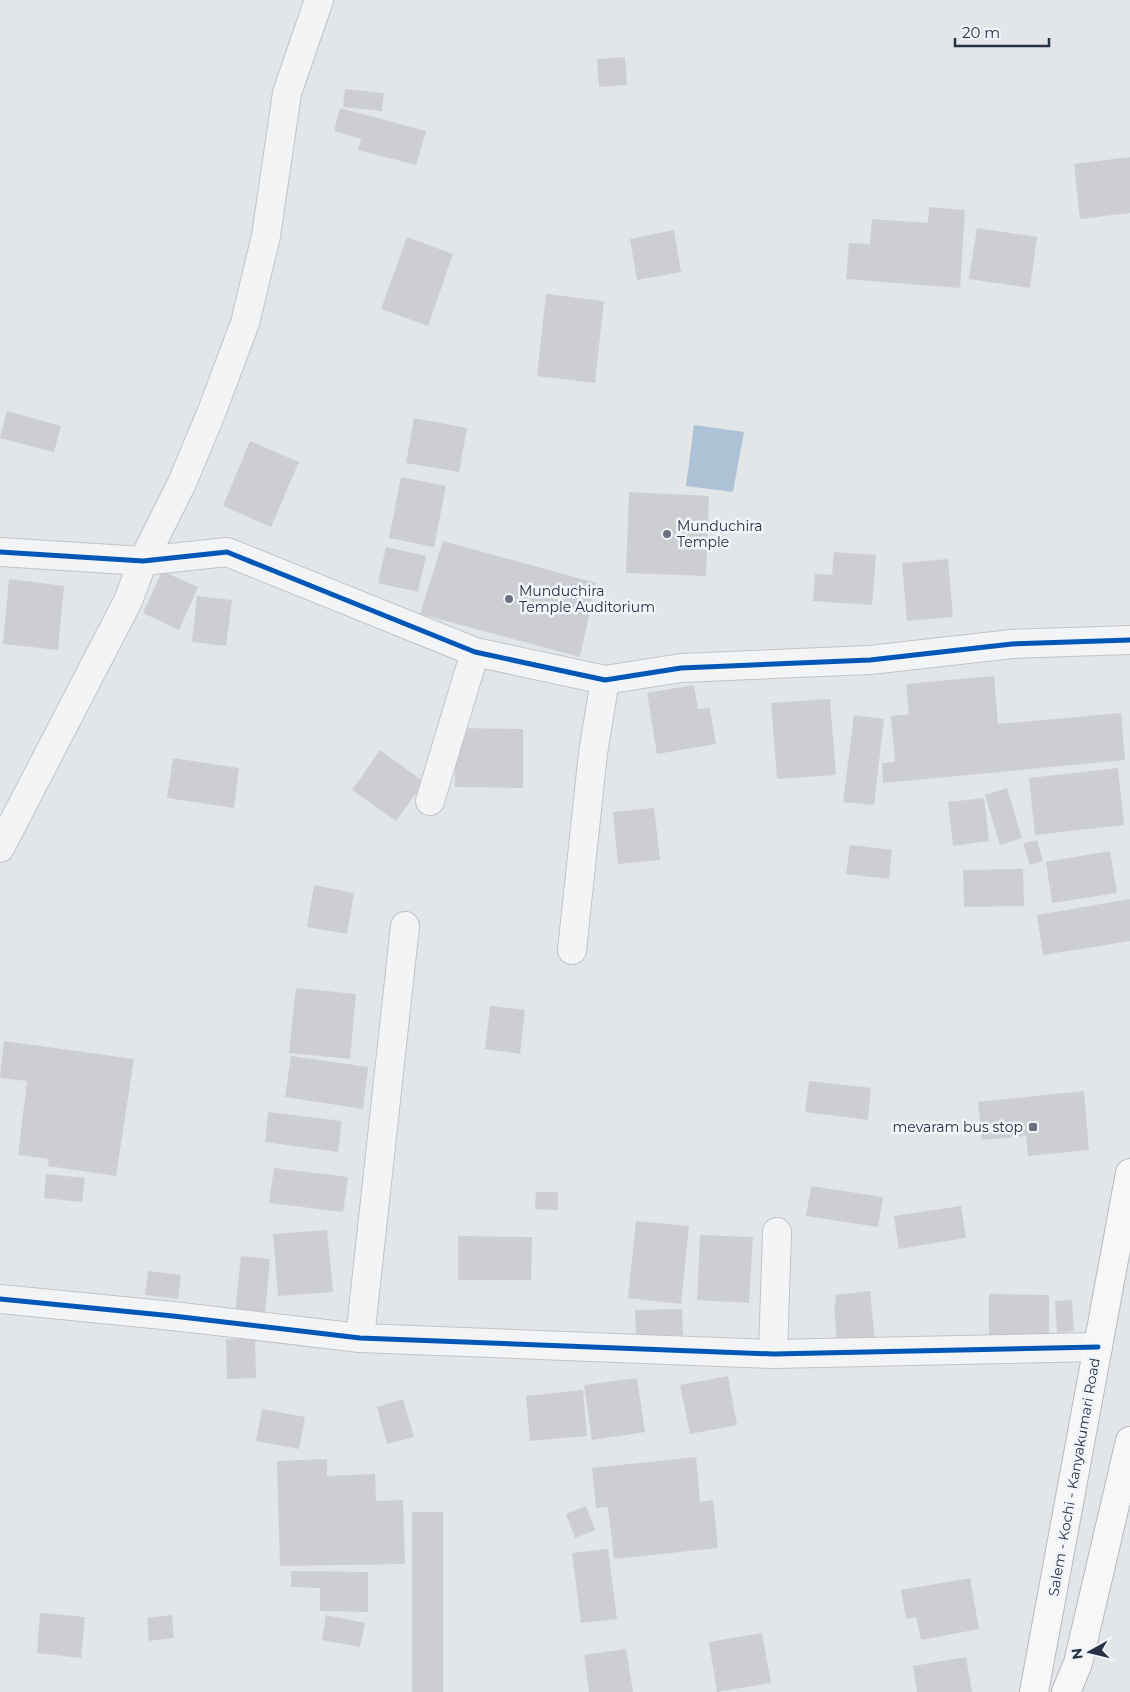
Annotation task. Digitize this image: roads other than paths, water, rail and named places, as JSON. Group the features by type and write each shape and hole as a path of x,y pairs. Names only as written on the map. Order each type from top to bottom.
{"highway":[{"name":"Salem - Kochi - Kanyakumari Road","path":"1034,1692 1130,1173"},
{"path":"1066,1692 1078,1663 1130,1441"}],"street":[{"path":"0,848 128,601 143,561 182,483 245,324 266,236 287,93 318,0"},
{"path":"0,552 143,561 227,552 475,652 605,680 681,668 870,660 1012,644 1130,640"},
{"path":"430,801 475,652"},
{"path":"572,950 593,753 605,680"},
{"path":"360,1338 405,926"},
{"path":"773,1354 777,1232"},
{"path":"0,1299 173,1316 360,1338 773,1354 1098,1347"}],"water":[{"path":"694,425 744,432 733,492 686,486"}],"place":[{"name":"Munduchira Temple","path":"667,534"},
{"name":"Munduchira Temple Auditorium","path":"509,599"},
{"name":"mevaram bus stop","path":"1033,1127"}]}
